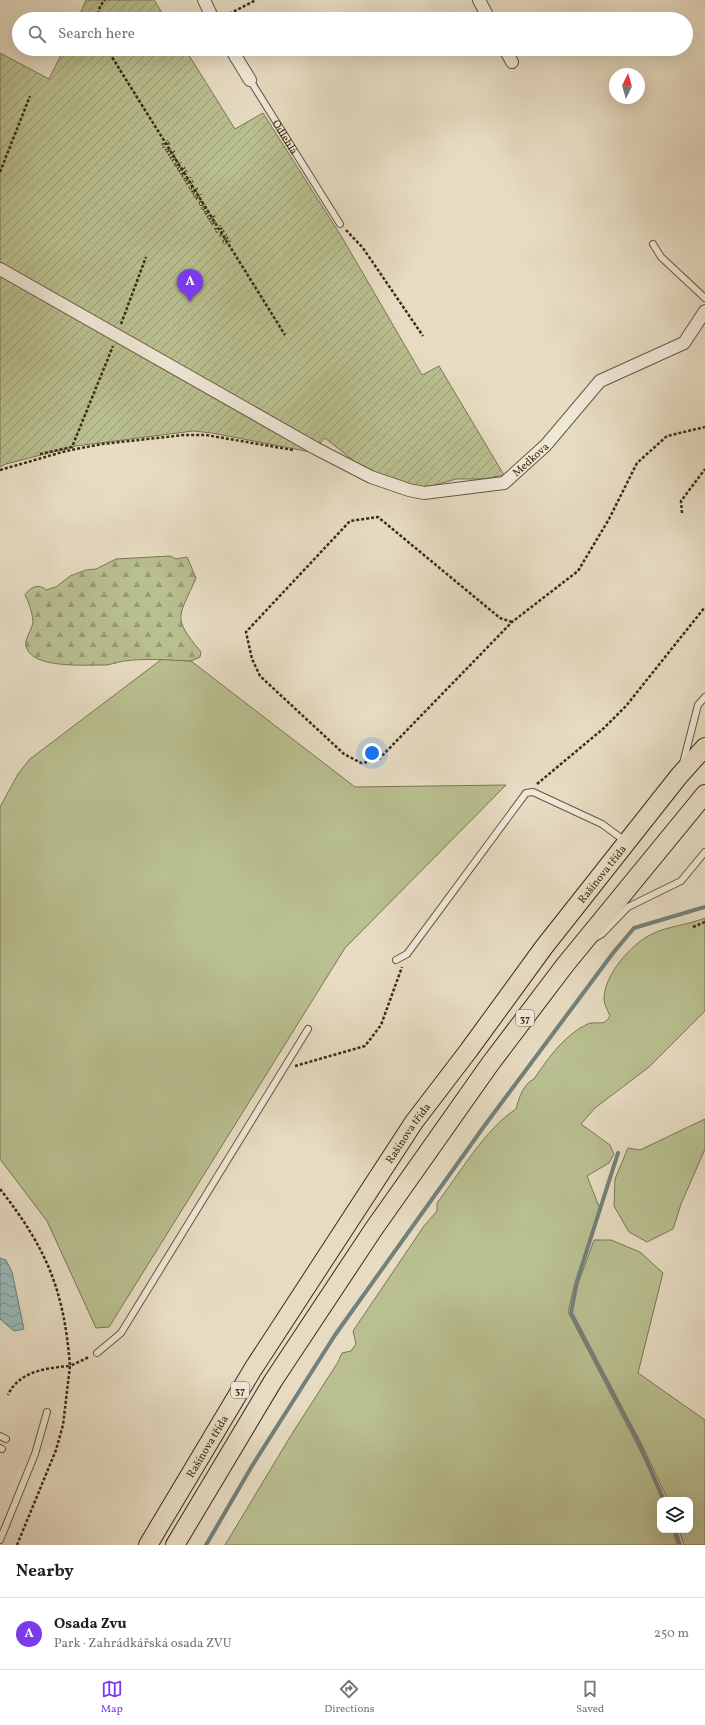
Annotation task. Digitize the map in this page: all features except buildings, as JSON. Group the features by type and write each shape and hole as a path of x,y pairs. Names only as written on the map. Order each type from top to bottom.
{"main road":[{"name":"Rašínova třída","path":"148,1545 253,1369 414,1122 544,948 626,842 679,776 705,747"},
{"name":"Rašínova třída","path":"175,1545 273,1381 358,1252 490,1064 579,947 705,794"}],"street":[{"path":"204,0 210,12"},
{"path":"479,0 485,12"},
{"name":"Odlehlá","path":"235,56 250,80"},
{"path":"509,56 512,62"},
{"path":"0,269 117,335"},
{"name":"Medkova","path":"117,335 315,448 372,477 409,490 424,493 504,483 546,445 600,381 684,343 705,311"}],"lane":[{"name":"Odlehlá","path":"250,80 340,224"},
{"path":"653,244 661,257 705,298"},
{"path":"679,776 698,706 705,697"},
{"path":"396,960 406,955 526,793 533,792 602,824 626,842"},
{"path":"579,947 602,934 628,907 681,881 705,852"},
{"path":"96,1353 121,1333 281,1070 308,1029"},
{"path":"0,1540 35,1454 47,1412"}],"path":[{"path":"99,12 100,6 105,0"},
{"path":"233,12 256,0"},
{"name":"Zahrádkářská osada ZVU","path":"111,56 285,335"},
{"path":"0,172 30,96"},
{"path":"340,224 363,248 423,336"},
{"path":"40,454 72,447 117,335 146,257"},
{"path":"512,622 500,618 378,517 350,521 246,632 252,659 260,676 344,754 361,763 378,760 512,622 578,571 609,519 637,463 667,436 705,427"},
{"path":"0,470 66,451 102,444 184,435 206,435 297,451"},
{"path":"682,513 681,501 705,469"},
{"path":"526,793 604,728 626,706 705,607"},
{"path":"693,927 705,922"},
{"path":"281,1070 365,1046 381,1025 397,986 406,955"},
{"path":"0,1189 31,1231 47,1262 57,1287 64,1316 70,1366 63,1425 56,1450 17,1545"},
{"path":"8,1395 12,1385 37,1370 70,1366 96,1353"}],"green space":[{"path":"86,0 154,0 162,12 81,12"},
{"path":"0,53 49,79 60,56 189,56 235,129 263,113 343,239 422,375 439,366 504,475 484,479 456,479 422,489 384,479 359,465 325,438 311,452 212,433 193,431 76,446 6,464 0,467"},
{"path":"170,556 176,559 187,557 196,578 185,601 181,616 185,631 201,652 200,657 191,661 141,660 124,661 107,665 72,665 39,660 27,649 26,642 33,621 30,607 25,595 32,588 38,586 46,590 56,587 70,576 86,570 96,569 116,559"},
{"path":"162,659 191,661 355,787 506,785 345,948 109,1327 96,1328 47,1221 0,1159 0,807 18,774 30,759"},
{"path":"705,918 705,1011 649,1067 595,1108 581,1124 610,1145 614,1154 609,1163 587,1176 600,1209 574,1287 568,1312 645,1460 661,1497 657,1497 657,1533 674,1533 677,1545 225,1545 290,1437 338,1362 342,1353 351,1351 356,1344 353,1331 424,1226 437,1211 437,1203 474,1152 494,1128 516,1109 524,1088 534,1079 549,1058 566,1039 580,1028 590,1023 602,1023 608,1019 610,1016 604,1001 605,990 620,961 636,945 652,934"},
{"path":"705,1119 705,1149 681,1204 673,1229 647,1242 629,1232 614,1206 615,1179 628,1148 640,1150"},
{"path":"594,1240 611,1240 640,1252 663,1273 638,1373 705,1420 705,1545 684,1545 680,1533 693,1533 693,1497 667,1497 642,1445 579,1332 571,1311 578,1284"}],"water":[{"path":"0,1258 6,1260 12,1272 24,1329 14,1331 0,1319"}],"waterway":[{"path":"206,1545 252,1466 335,1335 485,1125 613,953 634,928 705,907"},
{"path":"618,1153 577,1281 571,1313 637,1439 663,1497"},
{"path":"676,1533 680,1545"}],"place":[{"name":"Osada Zvu","path":"190,302"}]}
